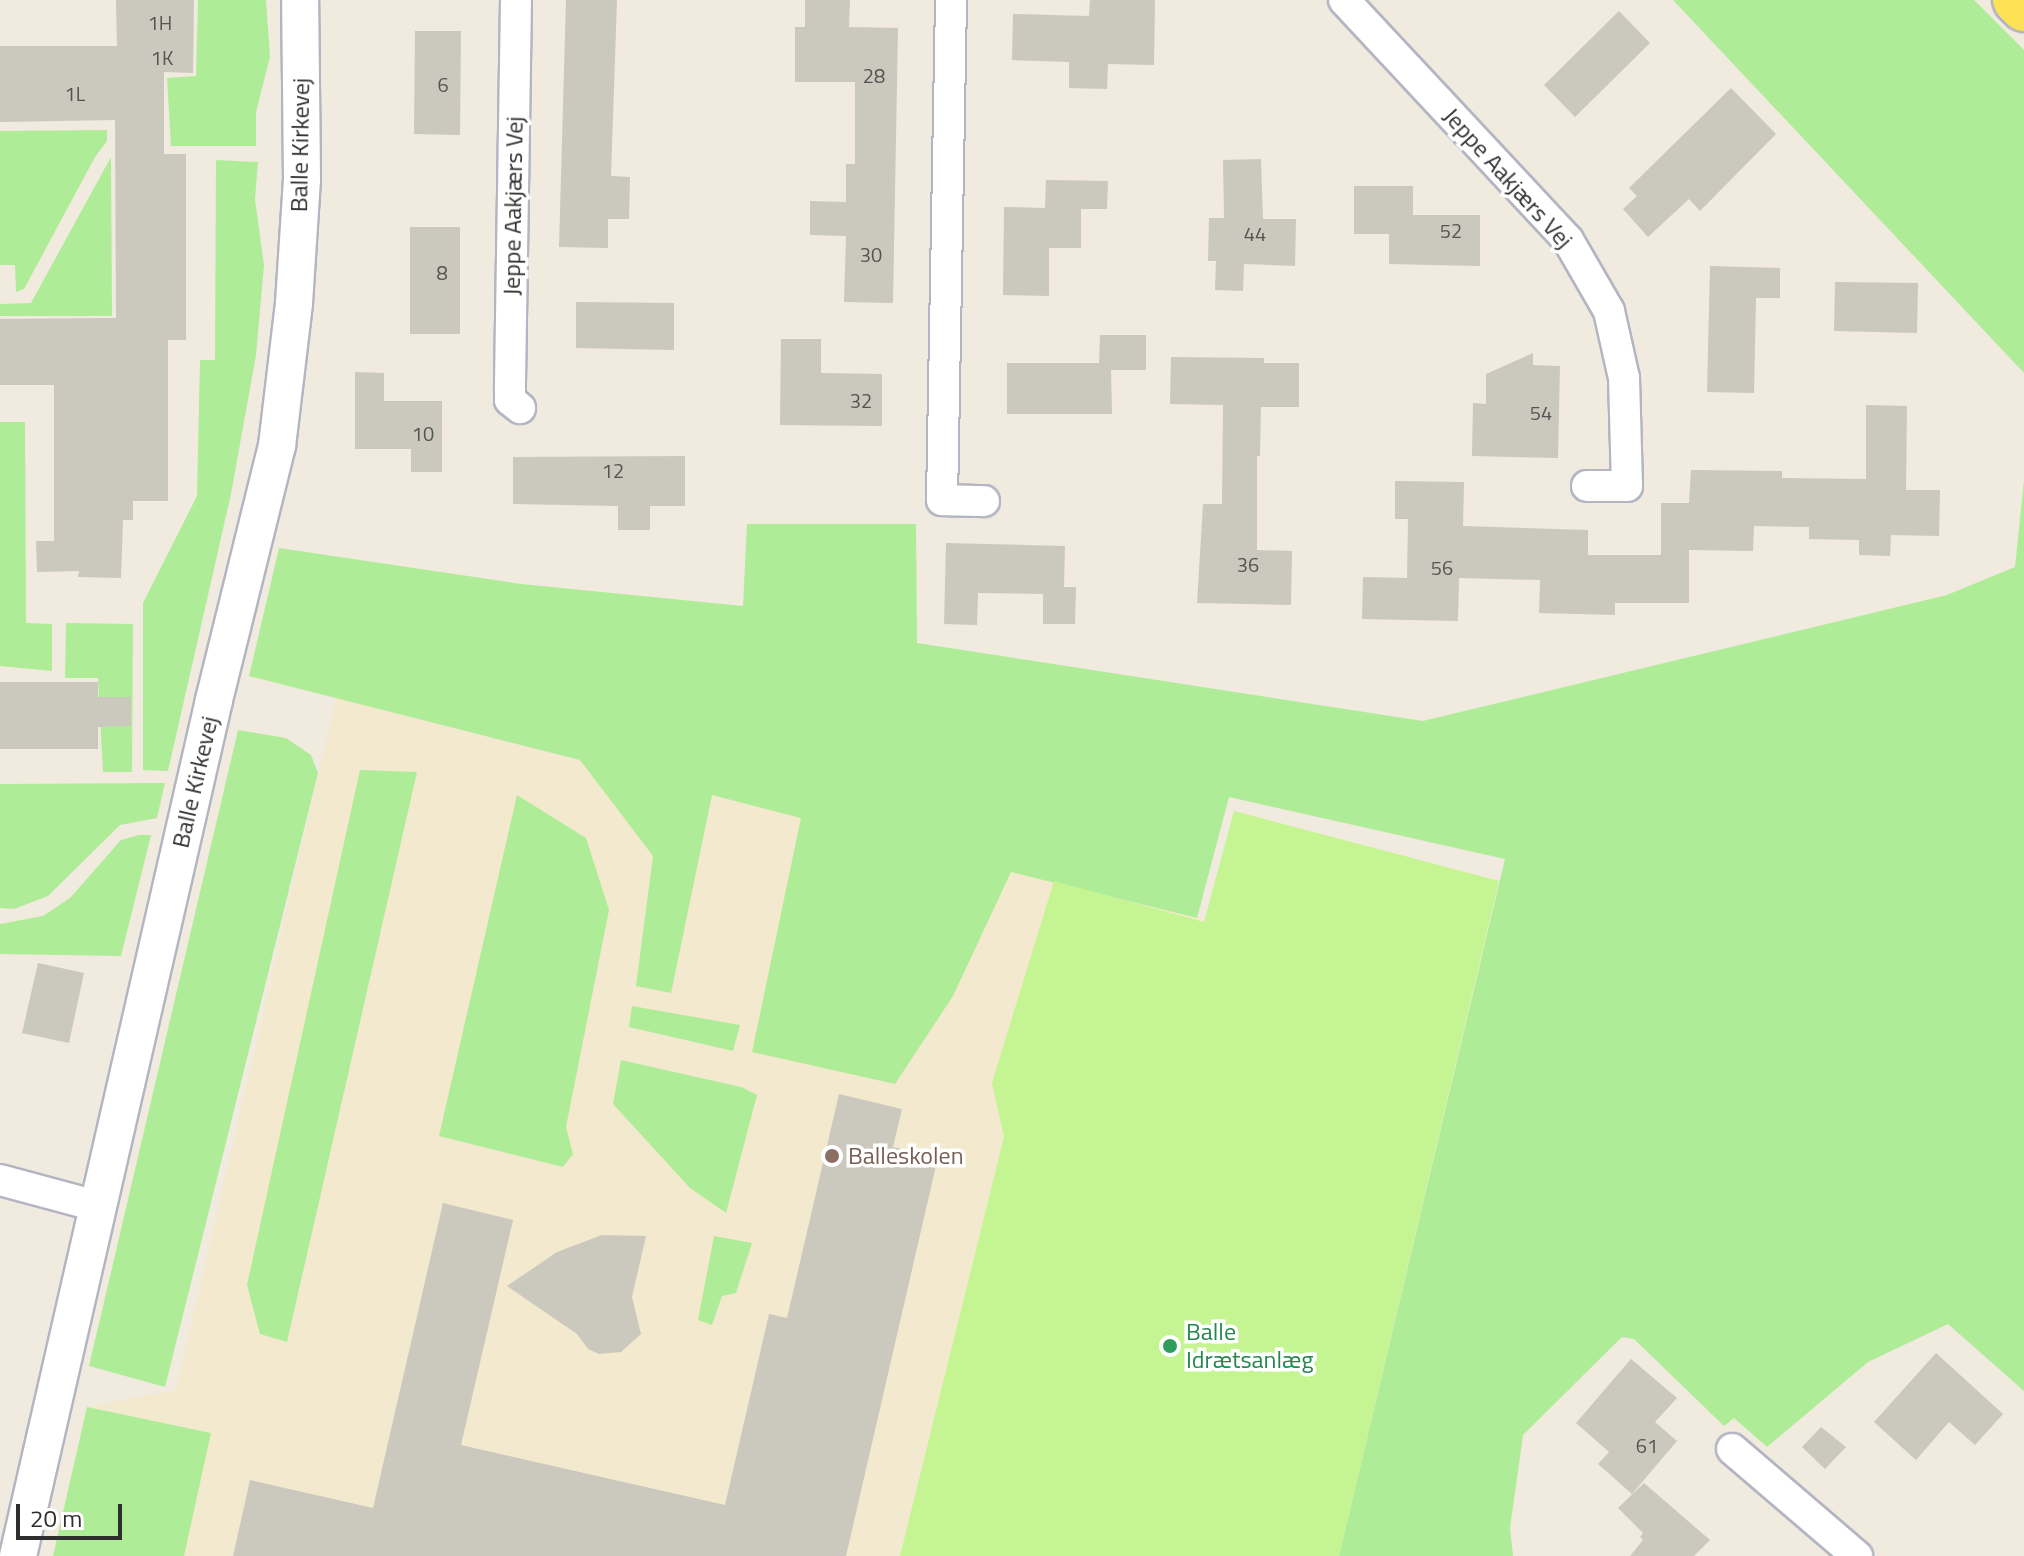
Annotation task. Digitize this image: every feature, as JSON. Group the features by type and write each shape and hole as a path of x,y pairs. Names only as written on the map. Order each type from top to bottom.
{"main road":[{"path":"2015,0 2024,9"}],"street":[{"name":"Balle Kirkevej","path":"18,1556 228,638 277,446 294,303 302,179 300,0"},
{"name":"Jeppe Aakjærs Vej","path":"516,0 510,400 520,408"},
{"path":"951,0 942,500 984,501"},
{"name":"Jeppe Aakjærs Vej","path":"1344,0 1568,240 1609,311 1624,378 1627,486 1587,486"},
{"path":"0,1180 100,1207"},
{"path":"1732,1449 1857,1556"}],"shaded area":[{"name":"Balleskolen","path":"336,698 1214,922 1339,1556 53,1556 87,1407 176,1390"}],"green space":[{"path":"198,0 266,0 270,57 256,112 256,146 171,146 167,78 196,76"},
{"path":"1673,0 1974,0 2024,50 2024,373"},
{"path":"107,130 107,141 95,157 24,289 16,292 15,265 0,265 0,131"},
{"path":"111,157 112,316 0,316 0,304 31,303"},
{"path":"216,160 258,162 255,199 264,265 256,355 231,494 168,771 143,770 143,603 197,496 200,360 215,360"},
{"path":"0,422 25,422 26,623 52,624 52,671 0,666"},
{"path":"2024,481 2024,1391 1948,1324 1868,1362 1767,1447 1734,1418 1724,1426 1634,1339 1622,1337 1523,1435 1510,1528 1513,1556 1339,1556 1505,859 1229,797 1197,918 1011,872 953,996 895,1084 752,1052 801,818 712,795 671,993 636,986 653,856 580,760 249,676 279,548 521,584 743,606 747,524 916,524 917,643 1423,721 1947,595 2015,567"},
{"path":"66,623 133,624 132,772 103,772 98,678 65,678"},
{"path":"238,730 286,738 311,755 318,773 165,1387 89,1366"},
{"path":"360,770 417,772 287,1342 260,1334 247,1285"},
{"path":"165,783 157,818 120,825 48,896 14,909 0,908 0,784"},
{"path":"517,795 586,838 609,910 566,1127 573,1154 563,1167 439,1136"},
{"name":"Balle Idrætsanlæg","path":"1234,811 1499,881 1339,1556 900,1556 1004,1137 992,1083 1054,881 1204,922"},
{"path":"151,835 121,956 0,954 0,924 43,916 70,898 121,840"},
{"path":"632,1006 740,1025 733,1051 629,1027"},
{"path":"621,1060 741,1087 757,1095 726,1213 690,1188 613,1104"},
{"path":"714,1236 752,1243 736,1293 722,1296 712,1325 698,1320"},
{"path":"87,1407 211,1433 184,1556 53,1556"}],"building":[{"path":"116,0 194,0 193,73 164,72 164,154 186,154 186,340 168,340 168,501 133,501 133,520 123,520 121,578 78,577 79,571 37,572 36,541 54,541 54,385 0,385 0,319 116,318 115,120 0,122 0,46 117,46"},
{"path":"566,0 617,0 611,176 630,177 629,219 608,219 608,248 559,247"},
{"path":"805,0 850,0 849,27 898,28 893,303 844,302 846,236 810,235 810,201 846,202 846,164 855,164 855,82 795,82 795,27 805,27"},
{"path":"1090,0 1155,0 1154,65 1108,64 1107,89 1069,88 1069,62 1012,60 1013,14 1089,16"},
{"path":"1619,11 1650,43 1575,117 1544,85"},
{"path":"415,31 461,31 460,135 414,134"},
{"path":"1731,88 1776,134 1700,211 1689,199 1648,237 1623,209 1637,196 1629,188"},
{"path":"1261,159 1263,219 1296,219 1295,266 1244,264 1243,291 1215,290 1216,261 1208,261 1209,218 1224,218 1223,160"},
{"path":"1046,180 1108,181 1107,209 1081,209 1081,248 1049,248 1049,296 1003,295 1004,207 1045,208"},
{"path":"1354,186 1413,186 1413,215 1480,215 1480,266 1389,264 1389,234 1354,234"},
{"path":"410,227 460,227 460,334 410,334"},
{"path":"1710,266 1780,268 1780,298 1756,298 1754,393 1707,392"},
{"path":"1835,282 1918,283 1917,333 1834,331"},
{"path":"576,302 674,303 674,350 576,348"},
{"path":"1100,335 1146,335 1146,370 1111,370 1112,414 1007,414 1007,363 1099,363"},
{"path":"781,339 821,339 821,373 882,374 882,426 780,425"},
{"path":"1533,353 1533,365 1560,366 1558,458 1472,456 1473,403 1486,404 1486,374"},
{"path":"1171,357 1264,358 1264,363 1299,363 1299,407 1261,407 1260,456 1257,456 1257,550 1292,551 1291,605 1197,603 1203,504 1222,504 1223,405 1170,404"},
{"path":"355,372 384,373 384,401 442,401 442,472 411,472 411,449 355,449"},
{"path":"1866,405 1907,406 1906,490 1940,490 1939,536 1891,535 1890,556 1859,555 1859,540 1809,539 1809,527 1754,526 1753,551 1689,550 1689,603 1615,603 1615,615 1539,613 1540,580 1459,578 1458,621 1362,619 1363,577 1407,578 1408,519 1395,519 1395,481 1464,482 1463,526 1588,530 1588,555 1661,555 1661,503 1689,503 1691,470 1782,471 1782,478 1866,479"},
{"path":"685,456 685,506 650,506 650,530 618,530 618,506 513,504 513,457"},
{"path":"946,543 1065,546 1064,587 1076,587 1075,624 1043,624 1043,594 978,593 977,625 944,624"},
{"path":"0,682 98,682 98,697 131,697 131,726 98,727 98,749 0,749"},
{"path":"38,963 84,973 69,1043 22,1033"},
{"path":"839,1094 902,1109 893,1147 938,1157 846,1556 233,1556 250,1480 373,1508 443,1203 513,1220 461,1445 725,1505 769,1314 787,1318"},
{"path":"602,1235 646,1236 632,1297 641,1334 621,1352 599,1354 588,1349 577,1334 507,1286 557,1252"},
{"path":"1936,1353 2003,1414 1975,1445 1949,1422 1916,1460 1874,1422"},
{"path":"1631,1359 1677,1398 1655,1422 1677,1441 1632,1494 1598,1464 1609,1452 1576,1423"},
{"path":"1821,1427 1846,1447 1825,1469 1802,1447"},
{"path":"1644,1483 1710,1540 1694,1556 1630,1556 1643,1540 1640,1537 1643,1533 1618,1508"}],"place":[{"name":"Balleskolen","path":"832,1156"},
{"name":"Balle Idrætsanlæg","path":"1170,1346"}]}
